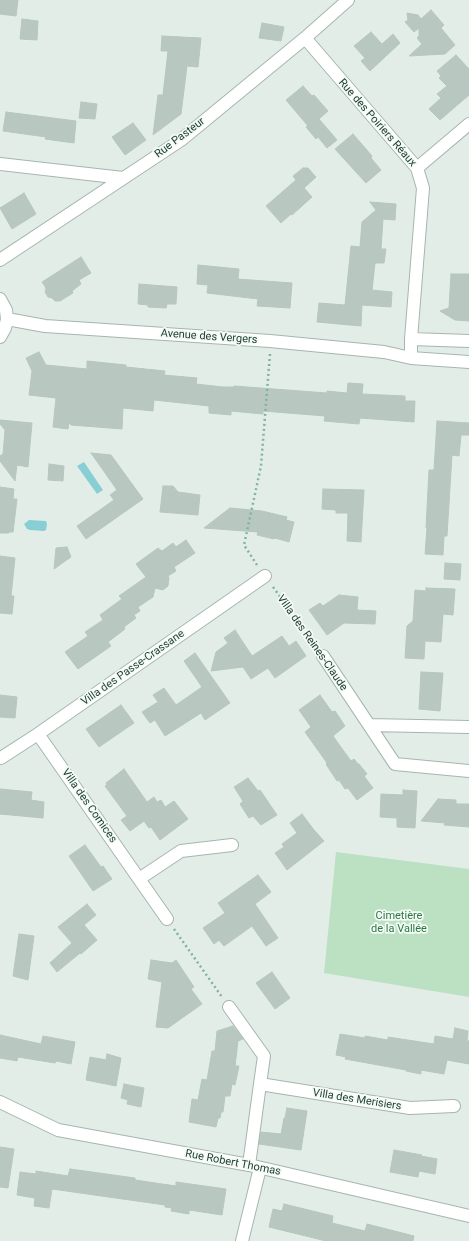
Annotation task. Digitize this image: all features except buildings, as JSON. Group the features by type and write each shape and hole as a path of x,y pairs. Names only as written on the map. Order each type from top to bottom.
{"street":[{"name":"Rue Pasteur","path":"0,260 180,140 305,38 348,0"},
{"name":"Rue des Poiriers Réaux","path":"305,38 417,168 423,188 411,339"},
{"path":"417,168 469,124"},
{"path":"0,164 123,178"},
{"path":"0,299 6,310 7,319 5,328 0,337"},
{"name":"Avenue des Vergers","path":"7,319 45,326 270,342 384,352 411,358 469,362"},
{"path":"411,358 411,339 469,342"},
{"name":"Villa des Passe-Crassane","path":"0,758 38,734 264,576"},
{"name":"Villa des Reines-Claude","path":"323,656 395,764 469,770"},
{"path":"369,725 469,727"},
{"name":"Villa des Comices","path":"38,734 167,919"},
{"path":"139,879 181,851 232,845"},
{"path":"229,1007 264,1056 260,1084 254,1166 242,1241"},
{"name":"Villa des Merisiers","path":"260,1084 410,1108 454,1106"},
{"name":"Rue Robert Thomas","path":"0,1102 58,1130 254,1166 469,1216"}],"path":[{"name":"Villa des Reines-Claude","path":"270,342 261,466 244,545 264,576 323,656"},
{"path":"167,919 229,1007"}],"green space":[{"name":"Cimetière de la Vallée","path":"336,852 469,869 469,997 324,973"}],"water":[{"path":"84,462 103,490 97,494 77,466"},
{"path":"29,520 46,521 46,530 27,529 24,524"}]}
